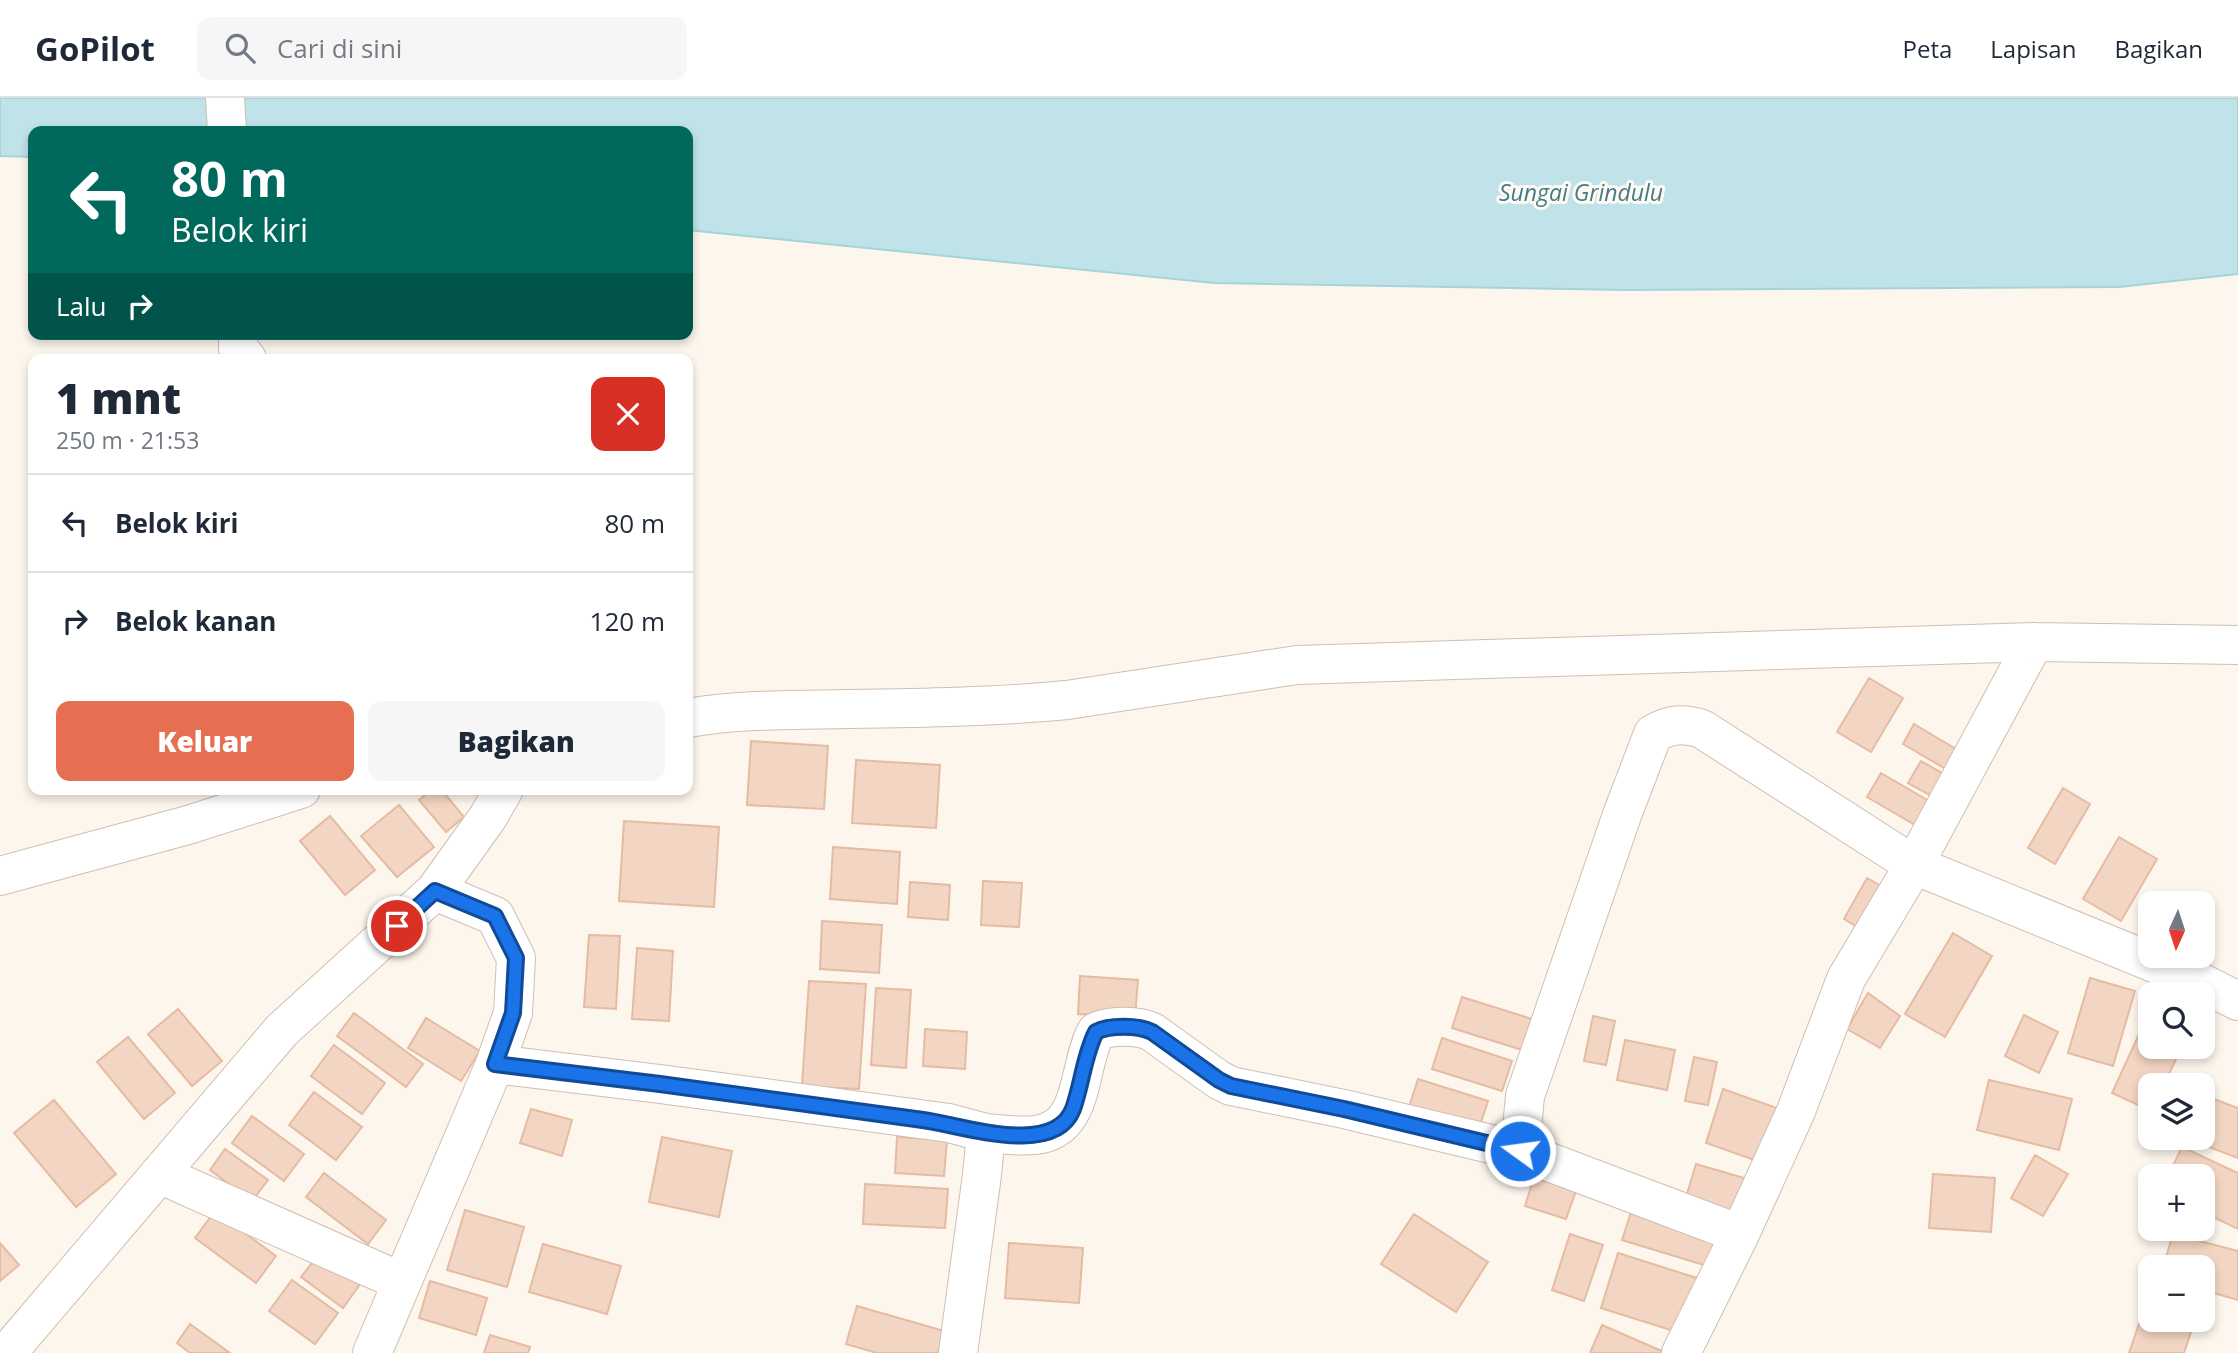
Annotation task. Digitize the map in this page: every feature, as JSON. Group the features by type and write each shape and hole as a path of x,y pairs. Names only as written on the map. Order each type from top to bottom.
{"street":[{"path":"225,98 227,126"},
{"path":"693,717 764,710 971,708 1042,703 1297,665 2034,642 2238,645"},
{"path":"1681,1353 1740,1234 1796,1111 1846,979 1914,865 2034,642"},
{"path":"1520,1151 1525,1096 1622,815 1653,733 1674,724 1702,729 1914,865 2198,981 2238,1000"},
{"path":"0,876 188,825 282,795"},
{"path":"7,1353 282,1030 435,891 501,795"},
{"path":"372,1353 495,1064 513,1013 516,958 495,916 435,891"},
{"path":"495,1064 949,1123 986,1133 1034,1136 1051,1132 1063,1124 1072,1111 1096,1032 1107,1028 1139,1028 1152,1032 1231,1086 1344,1109 1520,1151 1740,1234"},
{"path":"963,1352 986,1133"},
{"path":"159,1174 402,1282"}],"water":[{"name":"Sungai Grindulu","path":"0,98 2238,98 2238,274 2119,287 1627,290 1214,283 693,231 693,126 28,126 28,157 0,156"}],"building":[{"path":"1869,678 1903,698 1871,752 1837,732"},
{"path":"1914,724 1961,752 1949,771 1903,744"},
{"path":"751,741 828,746 824,809 747,805"},
{"path":"856,760 940,765 936,828 852,823"},
{"path":"1921,761 1947,776 1935,798 1908,783"},
{"path":"1881,773 1929,801 1915,825 1867,797"},
{"path":"2063,788 2090,804 2055,864 2028,848"},
{"path":"425,795 446,795 464,817 446,832 419,800"},
{"path":"399,805 434,847 397,877 361,836"},
{"path":"330,816 375,870 345,895 300,841"},
{"path":"624,821 719,827 714,907 619,901"},
{"path":"2119,837 2157,859 2121,921 2083,899"},
{"path":"833,847 900,852 897,904 830,899"},
{"path":"1867,878 1883,887 1859,928 1844,919"},
{"path":"983,881 1022,883 1019,927 981,925"},
{"path":"910,882 950,885 948,920 908,917"},
{"path":"822,921 882,925 879,973 820,969"},
{"path":"1953,933 1992,956 1945,1037 1905,1014"},
{"path":"589,935 620,936 616,1009 584,1007"},
{"path":"637,948 673,951 669,1021 632,1019"},
{"path":"1080,976 1138,980 1135,1017 1078,1014"},
{"path":"2090,978 2135,991 2113,1066 2068,1053"},
{"path":"809,981 866,984 859,1089 802,1086"},
{"path":"876,988 911,990 906,1068 871,1065"},
{"path":"1868,993 1900,1016 1880,1048 1847,1029"},
{"path":"1462,997 1532,1019 1522,1050 1452,1028"},
{"path":"178,1009 222,1061 192,1086 148,1034"},
{"path":"354,1013 423,1064 406,1087 337,1036"},
{"path":"2024,1015 2058,1032 2039,1073 2005,1056"},
{"path":"1593,1016 1615,1021 1606,1065 1584,1061"},
{"path":"426,1018 480,1051 461,1081 408,1048"},
{"path":"925,1029 967,1032 965,1069 923,1066"},
{"path":"2138,1036 2138,1059 2176,1059 2170,1073 2138,1073 2138,1105 2112,1093"},
{"path":"128,1037 175,1093 144,1119 97,1062"},
{"path":"1442,1038 1512,1061 1502,1091 1432,1069"},
{"path":"1625,1040 1675,1050 1667,1090 1617,1080"},
{"path":"334,1045 385,1083 362,1114 311,1076"},
{"path":"1694,1057 1717,1062 1708,1105 1685,1101"},
{"path":"1418,1079 1488,1101 1478,1132 1408,1110"},
{"path":"1989,1080 2072,1099 2059,1150 1977,1130"},
{"path":"1723,1089 1777,1108 1760,1162 1706,1143"},
{"path":"314,1092 362,1127 336,1160 289,1125"},
{"path":"2215,1099 2238,1108 2238,1158 2215,1149"},
{"path":"54,1100 116,1174 76,1207 14,1133"},
{"path":"531,1109 572,1120 562,1156 520,1143"},
{"path":"252,1116 304,1154 284,1181 232,1143"},
{"path":"662,1137 732,1151 719,1217 649,1202"},
{"path":"897,1137 947,1140 944,1176 895,1173"},
{"path":"225,1149 268,1180 252,1201 210,1170"},
{"path":"2181,1150 2188,1150 2238,1173 2238,1229 2215,1218 2215,1164 2174,1164"},
{"path":"2035,1155 2068,1174 2043,1216 2011,1198"},
{"path":"1696,1164 1754,1181 1741,1222 1684,1204"},
{"path":"324,1173 386,1220 368,1244 306,1197"},
{"path":"1933,1174 1995,1178 1991,1232 1929,1228"},
{"path":"1534,1177 1576,1191 1566,1219 1525,1206"},
{"path":"865,1184 948,1189 945,1228 863,1224"},
{"path":"1632,1209 1716,1235 1707,1266 1622,1240"},
{"path":"465,1210 524,1227 507,1287 447,1270"},
{"path":"215,1211 276,1256 256,1283 195,1238"},
{"path":"1414,1214 1488,1262 1456,1312 1381,1264"},
{"path":"1570,1234 1603,1245 1584,1301 1552,1290"},
{"path":"2171,1241 2200,1241 2238,1251 2238,1300 2215,1293 2215,1255 2167,1255"},
{"path":"0,1243 19,1265 0,1281"},
{"path":"1009,1243 1083,1248 1079,1303 1005,1298"},
{"path":"543,1244 621,1266 607,1314 529,1292"},
{"path":"320,1253 361,1283 343,1308 301,1277"},
{"path":"1618,1253 1697,1278 1680,1333 1601,1308"},
{"path":"292,1280 338,1313 315,1344 269,1311"},
{"path":"430,1281 487,1298 476,1335 419,1318"},
{"path":"857,1306 944,1331 938,1353 877,1353 846,1344"},
{"path":"190,1324 230,1353 190,1353 177,1343"},
{"path":"1602,1325 1664,1352 1664,1353 1590,1353"},
{"path":"2138,1327 2138,1332 2191,1332 2184,1353 2129,1353"},
{"path":"490,1335 530,1347 528,1353 484,1353"}],"route":[{"path":"397,926 435,891 495,916 516,958 513,1013 495,1064 949,1123 986,1133 1034,1136 1051,1132 1063,1124 1072,1111 1094,1034 1099,1029 1143,1028 1231,1086 1344,1109 1520,1151"}]}
